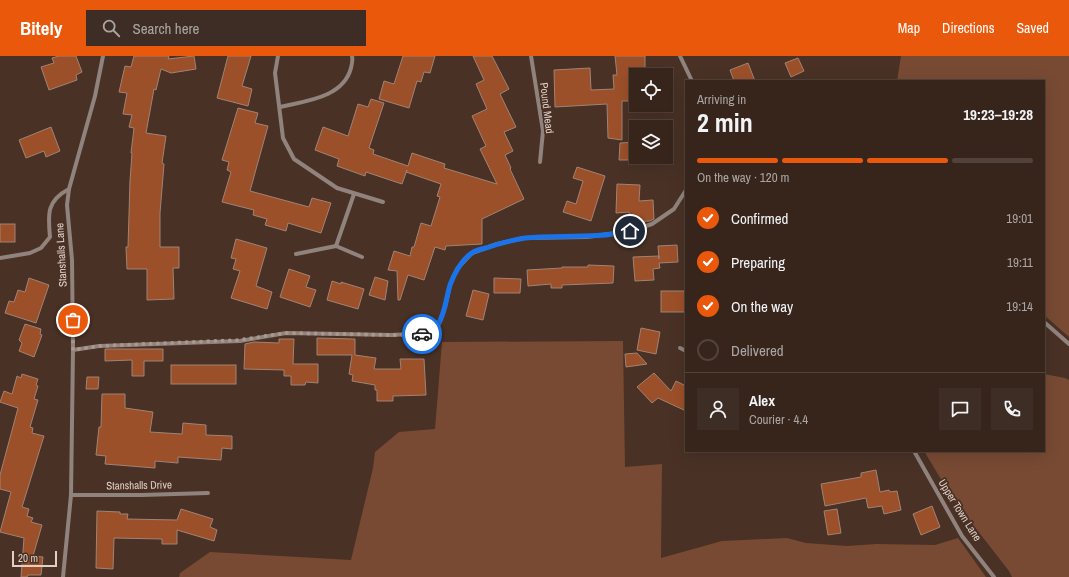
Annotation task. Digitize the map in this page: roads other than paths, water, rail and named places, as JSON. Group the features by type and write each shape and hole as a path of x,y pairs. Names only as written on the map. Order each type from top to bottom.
{"street":[{"name":"Stanshalls Lane","path":"64,577 71,495 73,350 72,260 67,205 69,189 95,96 103,56"},
{"path":"278,56 275,73 283,138 294,159 337,188 383,202"},
{"path":"280,107 325,96 339,87 348,76 353,59 352,56"},
{"name":"Pound Mead","path":"531,56 543,131 540,162"},
{"path":"680,56 692,80"},
{"path":"0,258 30,253 41,248 50,238 49,209 59,194 69,189"},
{"path":"73,350 99,346 240,340 286,333 392,335 426,334 439,324 446,307 450,285 457,269 472,253 497,244 524,238 587,237 630,231 652,224 674,209 685,192"},
{"path":"336,246 354,194"},
{"path":"296,254 336,246 362,257"},
{"path":"1045,323 1069,344"},
{"path":"680,348 685,350"},
{"name":"Upper Town Lane","path":"915,452 962,536 994,577"},
{"name":"Stanshalls Drive","path":"71,495 208,493"}]}
